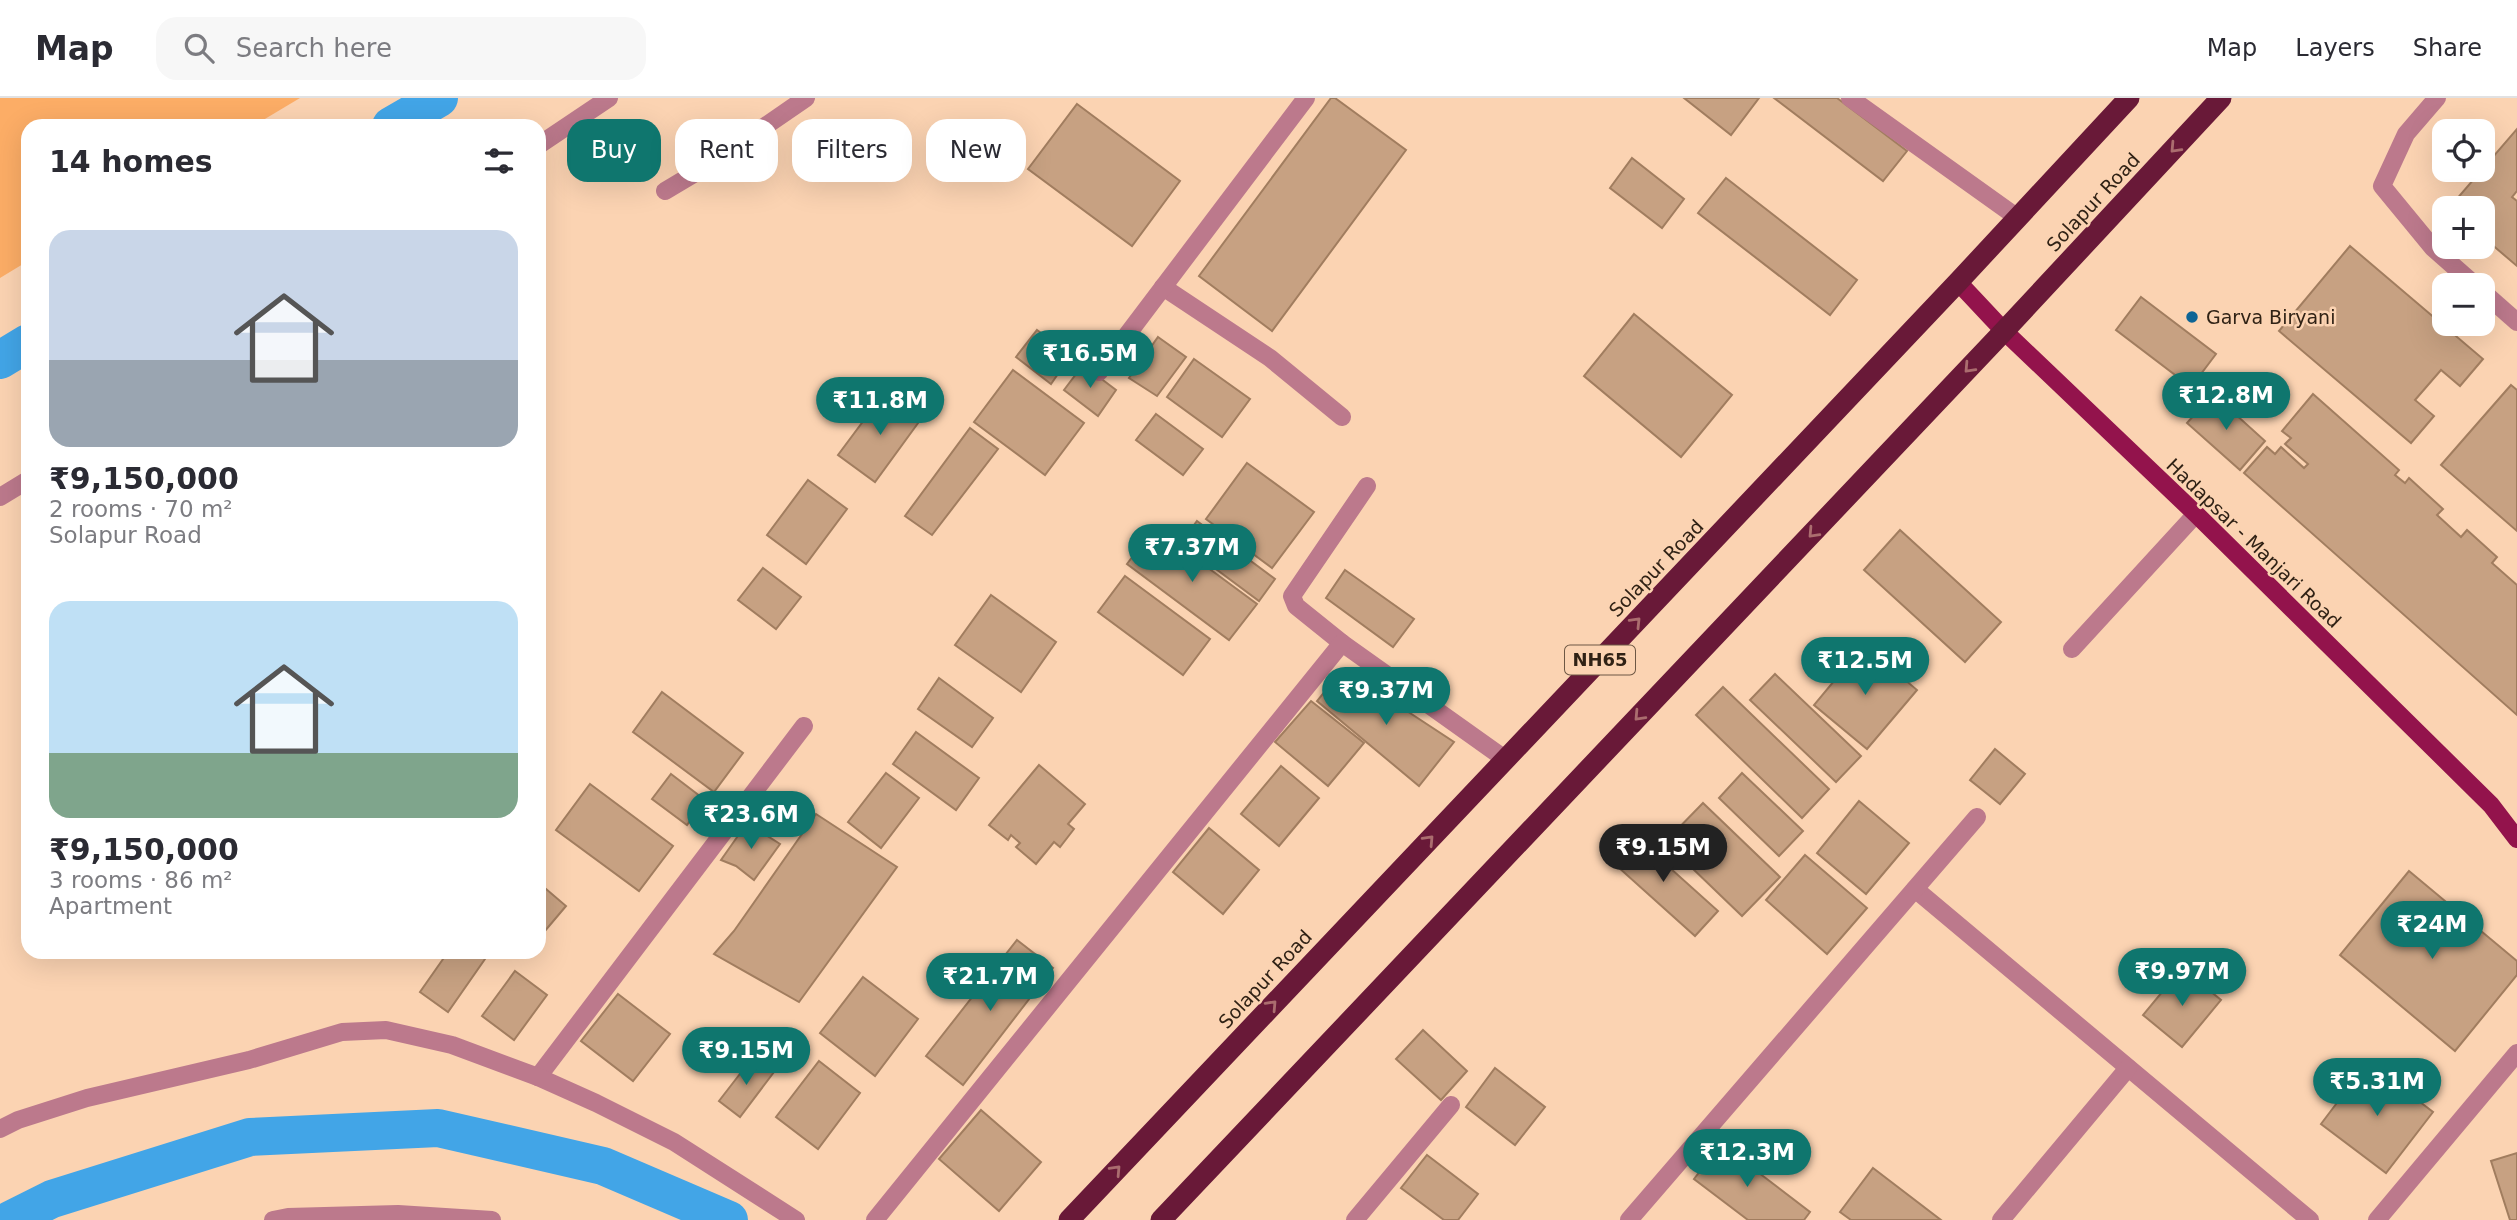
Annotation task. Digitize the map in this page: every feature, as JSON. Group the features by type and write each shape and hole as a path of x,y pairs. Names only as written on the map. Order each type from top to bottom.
{"highway":[{"name":"Solapur Road","path":"1069,1220 2129,98"},
{"name":"Solapur Road","path":"1161,1220 2004,331 2221,98"}],"main road":[{"name":"Hadapsar - Manjari Road","path":"1958,282 2004,331 2196,514 2491,805 2517,839"}],"street":[{"path":"546,140 609,98"},
{"path":"665,191 712,163 806,98"},
{"path":"1099,372 1306,98"},
{"path":"1850,98 2018,218"},
{"path":"2437,98 2406,134 2382,186 2433,248 2462,273"},
{"path":"1163,287 1270,358 1342,417"},
{"path":"2495,303 2517,322"},
{"path":"0,497 21,484"},
{"path":"1367,486 1292,596 1296,606 1342,643 1505,759"},
{"path":"2072,649 2196,514"},
{"path":"875,1220 1342,643"},
{"path":"538,1077 804,726"},
{"path":"1629,1220 1977,817"},
{"path":"1915,889 2310,1220"},
{"path":"0,1129 18,1120 88,1098 249,1060 342,1032 386,1030 452,1045 538,1077 674,1142 796,1220"},
{"path":"2376,1220 2517,1053"},
{"path":"2000,1220 2128,1068"},
{"path":"1354,1220 1451,1105"},
{"path":"274,1220 288,1217 343,1218 398,1214 492,1220"}],"shaded area":[{"path":"0,98 300,98 265,119 21,119 21,265 0,278"}],"building":[{"path":"1331,98 1335,98 1406,150 1272,331 1199,276"},
{"path":"1684,98 1759,98 1731,135"},
{"path":"1774,98 1837,98 1907,151 1883,181"},
{"path":"1077,104 1180,181 1132,246 1028,169"},
{"path":"2517,129 2517,191 2512,197 2517,201 2517,266 2495,247 2495,196 2459,196 2471,182 2495,182 2495,155"},
{"path":"1632,158 1684,199 1662,228 1610,188"},
{"path":"1726,178 1857,280 1830,315 1698,213"},
{"path":"2350,246 2432,316 2432,336 2456,336 2483,359 2460,386 2441,370 2415,400 2434,416 2411,443 2279,331"},
{"path":"2141,297 2216,354 2191,387 2116,330"},
{"path":"1634,314 1732,395 1681,457 1584,376"},
{"path":"1037,330 1071,355 1051,384 1016,357"},
{"path":"1158,337 1186,357 1157,396 1129,378"},
{"path":"1194,359 1250,399 1222,437 1167,397"},
{"path":"1083,365 1116,390 1098,416 1064,390"},
{"path":"1013,370 1084,423 1045,475 974,422"},
{"path":"2511,385 2517,390 2517,531 2441,465"},
{"path":"885,392 921,419 875,482 838,455"},
{"path":"2213,394 2265,441 2240,470 2187,423"},
{"path":"2313,394 2399,470 2395,475 2405,483 2409,478 2443,509 2437,515 2461,537 2467,530 2497,557 2492,563 2517,585 2517,715 2244,473 2267,447 2275,454 2281,447 2304,468 2308,464 2285,444 2291,438 2282,431"},
{"path":"1156,414 1203,449 1183,475 1136,440"},
{"path":"970,428 998,449 932,535 905,516"},
{"path":"1247,463 1314,512 1272,568 1206,519"},
{"path":"808,480 847,509 806,564 767,535"},
{"path":"1197,521 1275,579 1259,601 1181,543"},
{"path":"1154,528 1257,604 1229,640 1127,564"},
{"path":"1900,530 2001,622 1965,662 1864,570"},
{"path":"763,568 801,597 776,629 738,600"},
{"path":"1345,570 1414,619 1393,647 1326,598"},
{"path":"1125,576 1210,639 1183,675 1098,612"},
{"path":"991,595 1056,642 1021,692 955,645"},
{"path":"1864,645 1917,690 1867,749 1814,705"},
{"path":"1343,669 1454,742 1419,786 1317,701"},
{"path":"1775,674 1861,756 1836,782 1750,700"},
{"path":"939,678 993,718 972,747 918,709"},
{"path":"1723,687 1829,789 1802,818 1696,715"},
{"path":"662,692 743,753 714,792 633,732"},
{"path":"1311,701 1364,743 1328,786 1275,742"},
{"path":"916,732 979,778 956,810 893,764"},
{"path":"1995,749 2025,774 2000,804 1970,780"},
{"path":"1039,765 1085,804 1068,824 1074,829 1060,847 1054,842 1036,864 1016,847 1020,843 1011,835 1008,840 989,825"},
{"path":"1281,766 1319,798 1279,846 1241,814"},
{"path":"886,773 919,798 881,848 848,822"},
{"path":"1742,773 1803,831 1779,856 1719,798"},
{"path":"671,774 705,800 687,825 652,799"},
{"path":"590,784 673,846 639,891 556,830"},
{"path":"1859,801 1909,843 1866,894 1817,853"},
{"path":"1703,803 1780,877 1742,916 1665,842"},
{"path":"816,814 897,867 799,1002 714,954 734,931"},
{"path":"747,823 780,844 754,880 736,866 721,860"},
{"path":"1209,828 1259,870 1223,914 1173,872"},
{"path":"1631,833 1718,911 1695,936 1608,858"},
{"path":"1805,855 1867,908 1827,954 1766,900"},
{"path":"2409,871 2517,961 2517,975 2455,1051 2340,955"},
{"path":"546,889 566,906 546,930"},
{"path":"1017,940 1053,968 963,1085 926,1056"},
{"path":"443,959 485,959 448,1012 420,992"},
{"path":"2182,968 2221,1000 2182,1047 2143,1015"},
{"path":"515,971 547,995 514,1040 482,1016"},
{"path":"863,977 918,1019 875,1076 820,1033"},
{"path":"618,994 670,1034 633,1081 581,1041"},
{"path":"1423,1030 1467,1071 1441,1100 1396,1059"},
{"path":"753,1057 774,1072 740,1117 719,1101"},
{"path":"819,1061 860,1093 818,1149 776,1117"},
{"path":"2368,1062 2433,1112 2386,1173 2321,1124"},
{"path":"1495,1068 1545,1107 1515,1145 1466,1107"},
{"path":"981,1110 1041,1162 999,1211 939,1159"},
{"path":"1721,1144 1810,1212 1804,1220 1748,1220 1694,1179"},
{"path":"2517,1153 2517,1220 2510,1220 2491,1161"},
{"path":"1427,1155 1478,1194 1458,1220 1444,1220 1401,1188"},
{"path":"1873,1168 1941,1220 1851,1220 1840,1212"}],"waterway":[{"path":"403,119 439,98"},
{"path":"0,360 21,347"},
{"path":"10,1220 52,1199 250,1137 438,1128 603,1166 729,1220"}],"place":[{"name":"Garva Biryani","path":"2192,317"}]}
